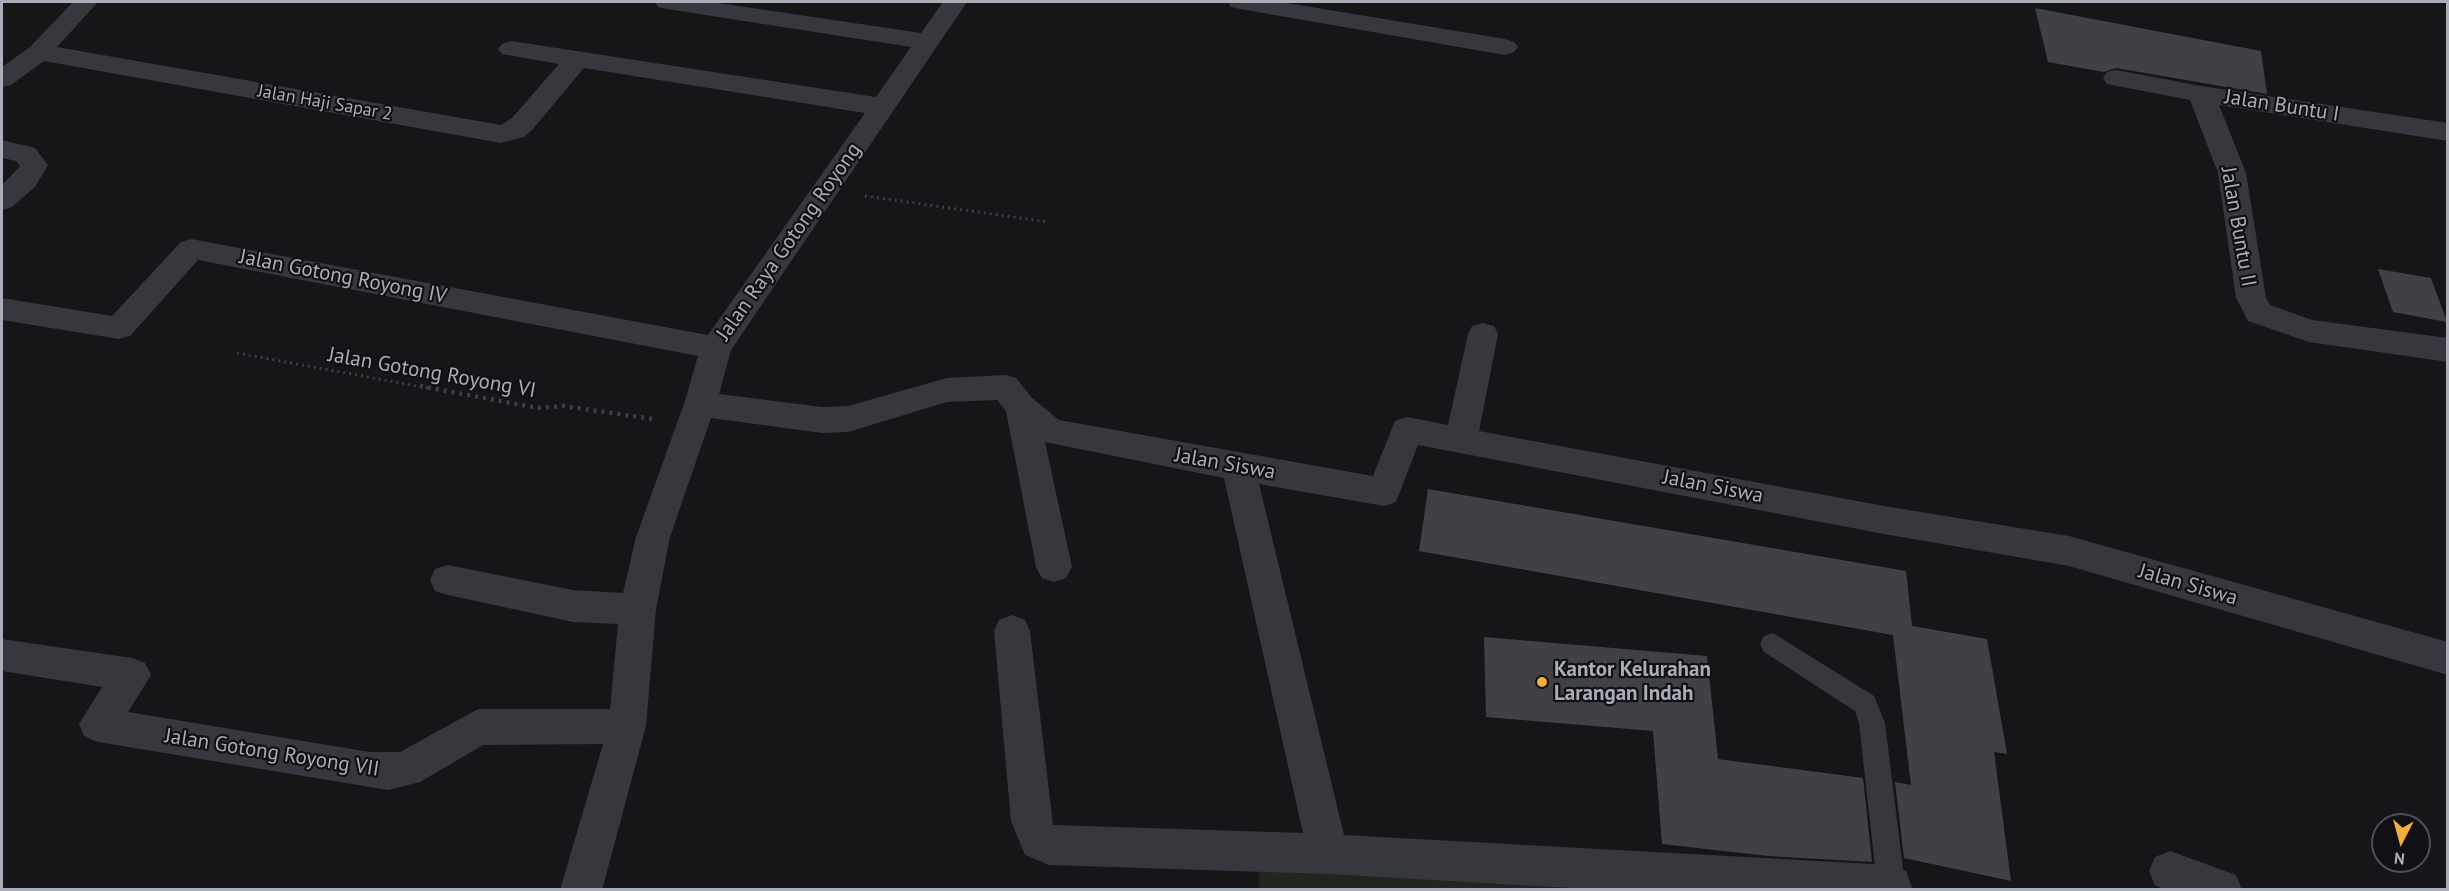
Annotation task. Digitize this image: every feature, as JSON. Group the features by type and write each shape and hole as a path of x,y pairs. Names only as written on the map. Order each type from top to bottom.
{"street":[{"path":"2,79 39,52 86,2"},
{"path":"667,2 928,42"},
{"name":"Jalan Raya Gotong Royong","path":"581,890 627,726 638,609 653,537 696,415 716,348 955,2"},
{"path":"1240,2 1506,47"},
{"path":"511,49 883,107"},
{"name":"Jalan Haji Sapar 2","path":"39,52 501,134 514,130 522,124 579,58"},
{"name":"Jalan Buntu I","path":"2116,78 2201,94 2448,132"},
{"name":"Jalan Buntu II","path":"2201,94 2232,174 2251,298 2259,313 2309,331 2448,350"},
{"path":"2,149 25,154 34,165 25,180 2,200"},
{"name":"Jalan Gotong Royong IV","path":"2,309 118,327 191,249 716,348"},
{"path":"1461,440 1483,334"},
{"name":"Jalan Siswa","path":"696,415 822,420 848,418 946,390 1005,387 1021,407 1050,431 1136,449 1384,492 1407,430 1884,520 2069,551 2448,659"},
{"path":"1021,407 1054,567"},
{"path":"1238,466 1328,854"},
{"path":"448,579 573,606 638,609"},
{"path":"1012,631 1031,821 1039,841 1059,847 1328,854 1891,887"},
{"name":"Jalan Gotong Royong VII","path":"2,656 132,675 98,724 379,771 406,769 478,727 627,726"},
{"path":"2170,871 2221,890"}],"lane":[{"path":"1773,644 1853,693 1865,704 1872,723 1891,887"}],"path":[{"path":"825,189 906,203 1048,222"},
{"name":"Jalan Gotong Royong VI","path":"237,353 538,408 563,406 696,415"}],"shaded area":[{"path":"1259,863 1784,890 1259,890"}],"building":[{"path":"2035,8 2261,51 2267,94 2116,68 2104,72 2048,62"},
{"path":"2378,269 2431,278 2447,322 2393,312"},
{"path":"1428,489 1906,571 1912,626 1987,639 2007,754 1994,752 2011,881 1904,858 1895,782 1911,785 1893,635 1419,551"},
{"path":"1484,637 1707,656 1718,759 1863,778 1872,862 1768,856 1662,844 1653,731 1486,717"}],"place":[{"name":"Kantor Kelurahan Larangan Indah","path":"1542,682"}]}
